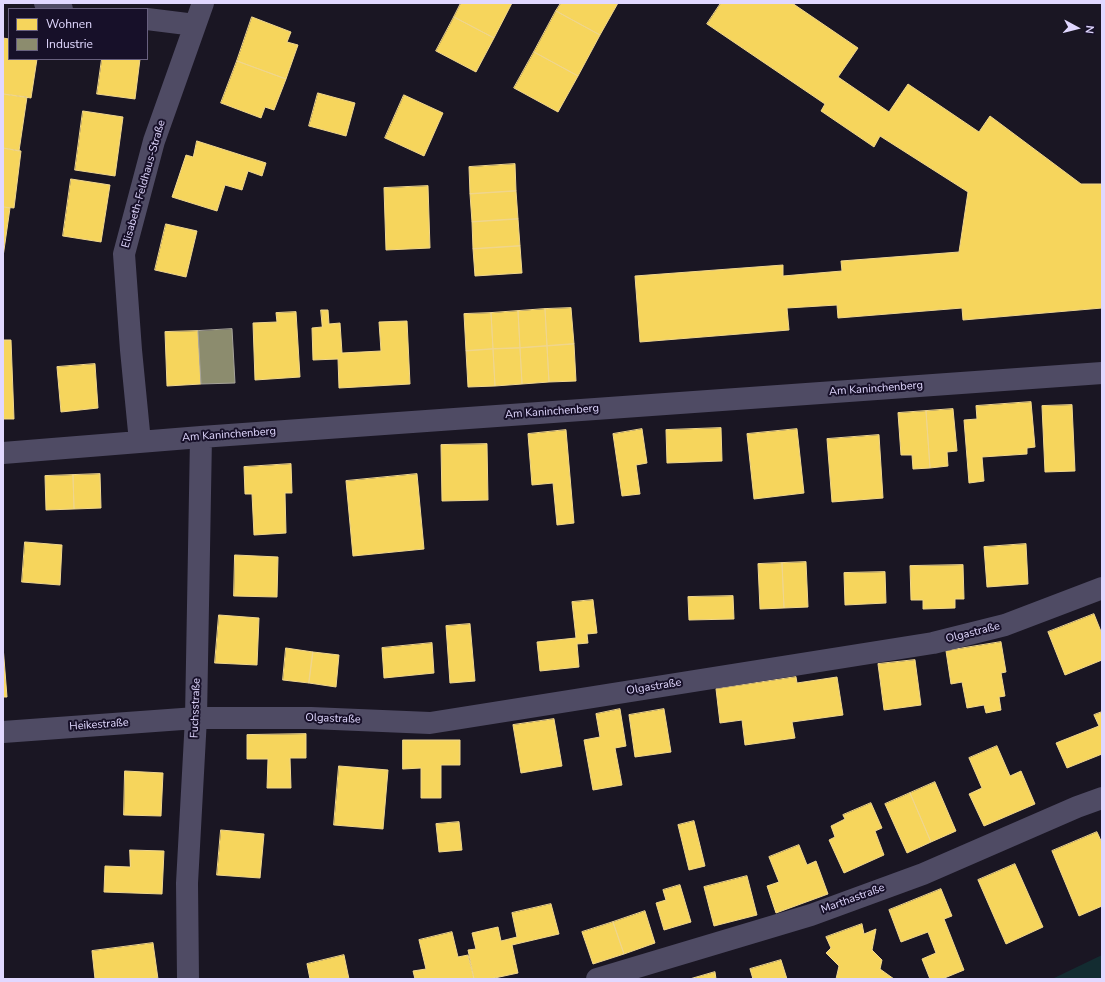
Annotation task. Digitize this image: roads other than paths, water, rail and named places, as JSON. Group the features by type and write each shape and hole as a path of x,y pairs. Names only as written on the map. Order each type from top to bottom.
{"street":[{"path":"45,3 54,8"},
{"name":"Elisabeth-Feldhaus-Straße","path":"140,442 124,254 154,141 203,3"},
{"path":"148,19 195,25"},
{"name":"Am Kaninchenberg","path":"3,453 201,437 1102,373"},
{"name":"Fuchsstraße","path":"188,979 188,883 196,718 201,437"},
{"name":"Olgastraße","path":"196,718 311,718 430,723 933,643 1005,625 1102,588"},
{"name":"Heikestraße","path":"3,732 196,718"},
{"name":"Marthastraße","path":"597,979 811,915 923,874 1102,798"}]}
